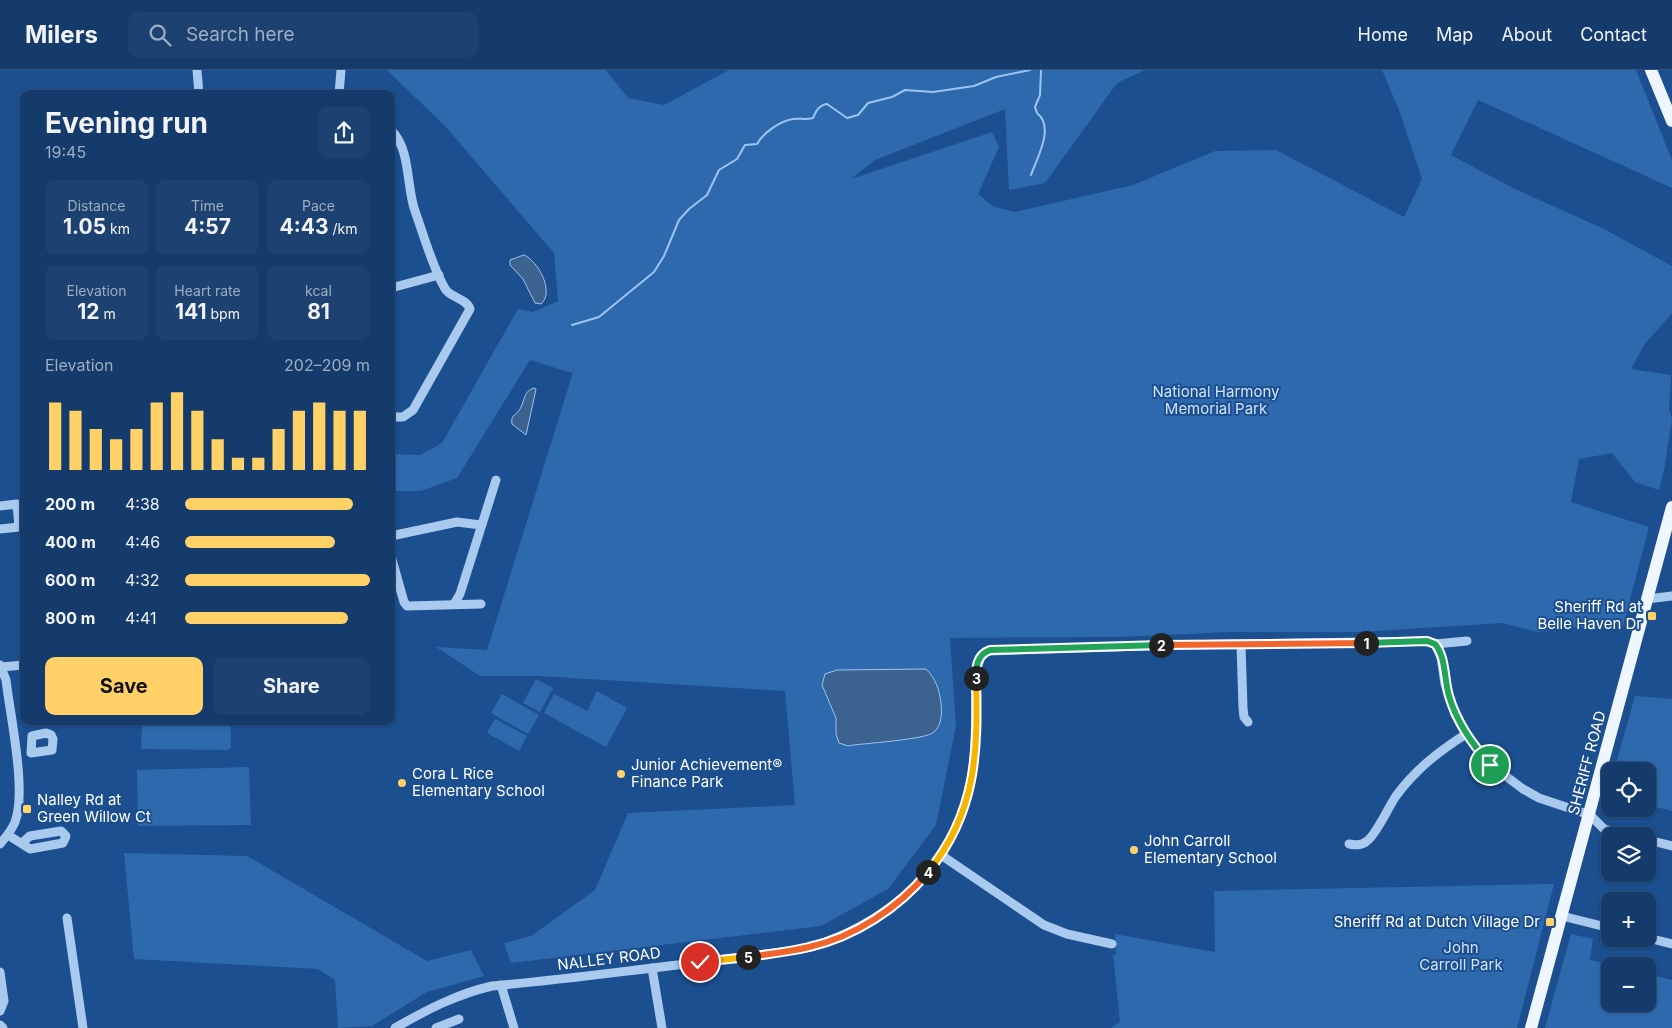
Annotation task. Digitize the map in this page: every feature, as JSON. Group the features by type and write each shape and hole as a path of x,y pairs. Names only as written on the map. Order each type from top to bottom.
{"main road":[{"path":"1651,70 1672,121"},
{"name":"SHERIFF ROAD","path":"1532,1028 1672,507"}],"street":[{"path":"197,70 199,90"},
{"path":"338,90 341,70"},
{"path":"395,136 401,145 414,208 439,275 446,291 468,304 469,310 413,410 404,417 395,417"},
{"path":"395,287 439,275"},
{"path":"454,604 460,594 496,480"},
{"path":"0,506 17,504 19,527 0,529"},
{"path":"395,535 457,522 481,525"},
{"path":"395,569 406,605 413,608 454,604 481,604"},
{"path":"1647,599 1672,596"},
{"path":"1248,722 1244,717 1243,708 1241,645 1427,641 1435,644 1467,641"},
{"path":"1435,644 1442,657 1449,697 1455,714 1466,734 1490,765 1539,798 1590,815 1602,827"},
{"name":"NALLEY ROAD","path":"399,1027 446,1000 475,990 810,947 864,925 897,904 920,882 941,854 962,813 974,768 977,746 978,663 982,654 993,650 1241,645"},
{"path":"0,844 8,836 15,822 20,786 6,680 1,666 20,664"},
{"path":"1349,844 1357,845 1369,840 1387,809 1413,774 1439,752 1466,734"},
{"path":"16,756 31,753"},
{"path":"8,836 22,843"},
{"path":"1656,842 1672,846"},
{"path":"941,854 1044,926 1067,934 1112,944"},
{"path":"1562,916 1601,926"},
{"path":"67,918 83,1028"},
{"path":"1656,940 1672,944"},
{"path":"652,968 662,1028"},
{"path":"0,972 4,1001 0,1011"},
{"path":"501,986 514,1028"},
{"path":"436,1028 459,1019"},
{"path":"0,1025 3,1028"}],"green space":[{"name":"National Harmony Memorial Park","path":"387,70 606,70 628,98 664,105 729,70 1145,70 1117,83 1045,183 1009,190 1005,109 875,160 851,179 992,132 999,147 978,194 994,207 1015,212 1133,185 1215,151 1276,150 1404,217 1422,179 1399,110 1382,70 1636,70 1672,160 1672,188 1478,100 1451,155 1513,188 1604,229 1672,266 1672,313 1644,345 1631,369 1671,375 1669,409 1672,419 1659,490 1635,482 1612,453 1579,459 1571,502 1649,527 1622,630 1575,627 1538,632 1502,623 1360,632 1231,632 1119,637 950,638 956,726 936,825 888,889 821,926 511,963 504,943 531,936 595,890 628,813 795,805 785,691 539,676 480,676 436,647 487,650 574,369 572,373 530,360 457,478 421,491 395,491 395,454 420,455 442,443 518,309 533,312 558,301 554,253 445,126"},
{"path":"536,679 553,688 540,712 523,703"},
{"path":"597,691 627,708 606,747 544,713 554,694 587,711"},
{"path":"502,694 539,715 528,734 491,713"},
{"path":"1635,696 1672,699 1672,811 1656,807 1656,762 1617,762"},
{"path":"495,719 527,736 519,751 487,733"},
{"path":"142,725 231,725 231,748 227,750 141,749"},
{"path":"249,767 251,825 138,826 137,770"},
{"path":"124,853 247,856 427,961 471,950 484,976 427,992 372,1026 338,1028 335,980 318,969 134,959"},
{"name":"John Carroll Park","path":"1554,884 1517,1028 1111,1028 1120,1022 1113,954 1116,955 1115,934 1215,952 1214,891"},
{"path":"1571,934 1593,939 1590,960 1601,963 1601,1012 1656,1012 1656,976 1672,980 1672,1028 1545,1028"}],"shaded area":[{"path":"524,255 535,264 543,277 546,292 545,299 541,304 535,303 523,279 510,265 510,260"},
{"path":"534,388 536,389 526,435 512,424 512,421 513,416 520,410 527,393"},
{"path":"926,669 936,684 941,703 940,722 934,732 929,735 894,741 848,746 839,743 836,734 836,718 822,685 825,674 837,670"}],"waterway":[{"path":"572,325 599,317 654,272 664,256 679,220 689,209 707,195 719,170 737,159 745,145 757,144 763,136 777,125 793,119 813,118 818,109 827,104 847,118 858,115 868,103 892,97 905,90 933,92 974,86 996,77 1030,70"},
{"path":"1031,175 1045,134 1042,119 1035,107 1040,95 1041,70"}],"place":[{"name":"Sheriff Rd at Belle Haven Dr","path":"1652,616"},
{"name":"Junior Achievement® Finance Park","path":"621,774"},
{"name":"Cora L Rice Elementary School","path":"402,783"},
{"name":"Nalley Rd at Green Willow Ct","path":"27,809"},
{"name":"John Carroll Elementary School","path":"1134,850"},
{"name":"Sheriff Rd at Dutch Village Dr","path":"1550,922"}],"route":[{"path":"700,962 810,947 864,925 897,904 920,882 934,865 949,841 957,827 965,804 974,768 977,746 977,668 979,658 990,650 1427,641 1437,646 1442,657 1449,697 1460,724 1490,765"}]}
